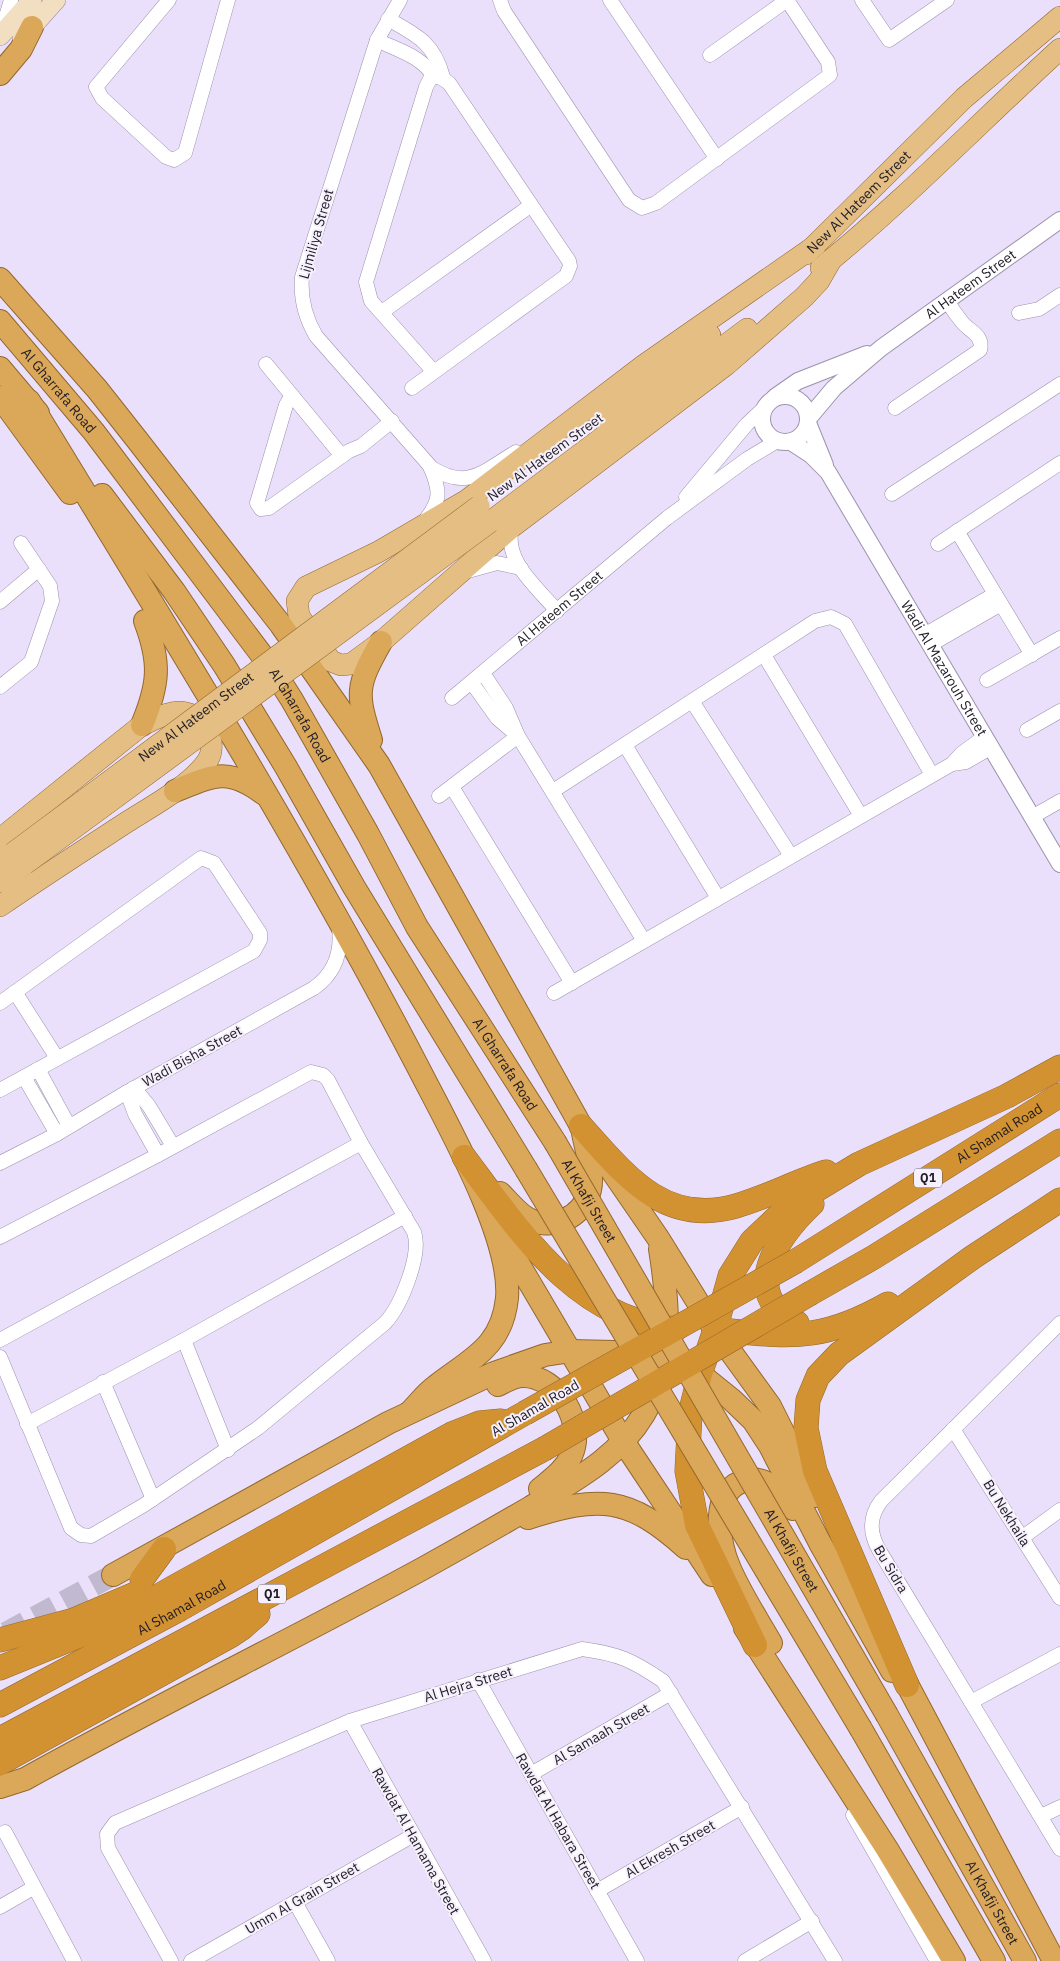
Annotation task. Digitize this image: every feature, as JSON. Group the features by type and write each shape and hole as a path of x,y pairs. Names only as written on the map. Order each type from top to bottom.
{"highway":[{"path":"0,74 21,49 32,27"},
{"path":"0,279 97,389 138,441 281,625 379,765 582,1126 658,1238 715,1330 752,1378 774,1413 907,1685 1054,1961"},
{"path":"0,315 138,441"},
{"name":"Al Gharrafa Road","path":"0,322 94,432 273,670 368,834 416,927 555,1142"},
{"path":"0,368 29,401 269,798 337,917 464,1157 485,1208 499,1245 507,1284 506,1306 500,1324 483,1352 436,1386 411,1411"},
{"path":"0,397 73,497 145,621 232,758 241,765 251,768"},
{"name":"Al Khafji Street","path":"29,401 174,591 224,665 286,767 359,895 526,1169 861,1729 994,1961"},
{"path":"142,725 154,694 157,677 154,643 145,621"},
{"path":"379,765 360,706 360,696 363,676 381,642"},
{"path":"175,791 205,778 223,776 240,778 269,798"},
{"path":"755,1644 696,1525 691,1502 687,1446 690,1414 700,1374 730,1276 752,1241 788,1207 859,1164 1007,1096 1060,1067"},
{"name":"Al Shamal Road","path":"0,1705 180,1609 796,1261 1060,1095"},
{"path":"464,1157 526,1218 541,1224 558,1223 573,1217 584,1205 590,1189 582,1126"},
{"path":"582,1126 627,1177 642,1189 665,1202 696,1210 737,1206 812,1177 859,1164"},
{"name":"Q1","path":"0,1739 544,1449 874,1257 1060,1141"},
{"name":"Al Khafji Street","path":"555,1142 887,1715 1025,1961"},
{"path":"464,1157 531,1246 565,1278 609,1308 641,1321 668,1327 800,1336 852,1322 973,1257"},
{"path":"852,1322 814,1326 797,1323 789,1319 782,1314 771,1299 768,1291 767,1273 772,1256 794,1223 859,1164"},
{"path":"907,1685 816,1471 806,1428 808,1400 818,1376 839,1354 973,1257 1060,1200"},
{"path":"485,1208 623,1441 707,1567 820,1747 887,1849 954,1961"},
{"path":"0,1787 25,1779 323,1623 478,1538 593,1469 608,1458 643,1415 655,1391 664,1362 668,1308 658,1238"},
{"path":"113,1575 164,1549 411,1411 525,1361 571,1351 614,1352 664,1362 700,1374 731,1398 757,1427 770,1446 820,1543 887,1663 907,1685"},
{"path":"411,1411 442,1406 517,1377 525,1376 552,1388 566,1404 573,1420 575,1441 572,1455 565,1467 478,1538"},
{"path":"0,1668 113,1622 452,1434 480,1423 519,1417"},
{"path":"820,1543 771,1484 763,1481 746,1480 732,1488 722,1501 720,1518 729,1568 780,1660 820,1747"},
{"path":"478,1538 524,1520 569,1506 612,1505 625,1507 648,1518 668,1532 707,1567"},
{"path":"142,1579 164,1549"},
{"path":"0,1640 74,1620 142,1592 176,1586"},
{"path":"0,1763 242,1628 254,1619 276,1593"},
{"path":"0,1802 25,1779"}],"main road":[{"path":"0,36 32,0"},
{"path":"0,63 56,0"},
{"name":"New Al Hateem Street","path":"484,514 701,343 816,246 964,98 1058,18"},
{"name":"New Al Hateem Street","path":"0,882 9,855 484,514 716,354 831,260 922,181 989,114 1060,49"},
{"path":"816,246 644,365 480,490 417,531 365,559 306,587 297,601 299,616 331,661 352,664 381,642 512,527 726,365 808,293 819,281 831,260"},
{"path":"0,906 175,791 205,764 212,753 209,734 200,722 189,714 179,712 167,714 142,725 9,855"}],"street":[{"path":"0,36 11,0"},
{"path":"169,0 96,87 102,98 166,157 174,160 179,159 185,152 228,0"},
{"name":"Lijmiliya Street","path":"400,0 377,40 302,276 301,289 306,318 316,336 390,418 430,466 437,482 438,497 432,511 417,531"},
{"path":"500,0 504,11 632,204 642,208 651,206 830,75 828,62 787,0 710,54"},
{"path":"610,0 717,159"},
{"path":"862,0 888,40 939,2"},
{"path":"388,19 426,42 438,61 438,77"},
{"path":"377,40 418,59 438,77 449,83 530,206 569,261 569,271 566,276 412,388"},
{"path":"434,372 369,296 367,276 426,87 438,77"},
{"path":"382,312 530,206"},
{"name":"Al Hateem Street","path":"808,421 834,388 881,348 1060,220"},
{"path":"1019,313 1039,309 1060,295"},
{"path":"895,408 977,353 981,341 974,331 962,322 951,299"},
{"name":"Al Hateem Street","path":"667,518 747,424 768,404 798,381 881,348"},
{"path":"266,364 346,453"},
{"path":"892,494 1060,384"},
{"path":"292,395 286,405 257,503 261,509 269,508 346,453 358,439 390,418"},
{"path":"783,395 794,397 803,404 808,421 802,435 784,441 769,436 763,428 761,419 768,404 783,395"},
{"name":"Wadi Al Mazarouh Street","path":"808,421 828,472 1060,864"},
{"name":"Lijmiliya Street","path":"430,466 452,478 472,477 529,445 552,436"},
{"name":"Al Hateem Street","path":"452,698 667,518 747,459 784,441"},
{"name":"Wadi Al Mazarouh Street","path":"784,441 811,455 828,472"},
{"path":"938,544 1060,463"},
{"path":"512,527 510,548 521,568 557,611"},
{"path":"957,532 1032,655"},
{"path":"0,688 26,668 38,647 52,596 50,586 21,543"},
{"path":"456,575 489,564 521,568"},
{"path":"0,602 39,568"},
{"path":"927,640 998,599"},
{"path":"553,792 822,617 838,619 845,624 932,775"},
{"path":"987,680 1060,638"},
{"path":"764,656 861,816"},
{"path":"483,673 506,708 518,736 644,941"},
{"path":"472,683 497,718 518,736"},
{"path":"692,701 791,856"},
{"path":"1027,730 1060,711"},
{"path":"439,796 518,736"},
{"path":"554,993 932,775 952,764 966,762 987,743"},
{"path":"626,744 718,898"},
{"path":"452,787 572,983"},
{"path":"1032,817 1060,801"},
{"path":"0,1003 201,858 214,863 257,927 260,940 254,951 0,1090"},
{"name":"Wadi Bisha Street","path":"0,1163 56,1134 130,1090 308,992 327,976 336,962 340,944 337,917"},
{"path":"15,992 57,1058"},
{"path":"38,1069 69,1126"},
{"path":"0,1237 158,1155 311,1072 324,1075 328,1080 361,1144 405,1216 416,1238 416,1252 399,1302 391,1317 286,1407 228,1450 95,1534 86,1536 71,1528 0,1357"},
{"path":"24,1077 56,1134"},
{"path":"130,1090 150,1106 172,1146"},
{"path":"130,1090 135,1114 158,1155"},
{"path":"0,1340 361,1144"},
{"path":"27,1424 184,1340 405,1216"},
{"name":"Bu Sidra","path":"1060,1323 881,1501 873,1515 872,1532 879,1550 1060,1849"},
{"path":"184,1340 228,1450"},
{"path":"103,1382 153,1499"},
{"name":"Bu Nekhaila","path":"953,1429 1060,1598"},
{"path":"1023,1537 1060,1510"},
{"name":"Al Hejra Street","path":"170,1961 108,1848 107,1834 115,1823 350,1721 582,1649 615,1654 642,1667 663,1681 835,1961"},
{"path":"972,1702 1060,1654"},
{"name":"Rawdat Al Habara Street","path":"478,1680 637,1961"},
{"name":"Al Samaah Street","path":"531,1774 671,1693"},
{"name":"Rawdat Al Hamama Street","path":"350,1721 412,1836 484,1961"},
{"path":"820,1747 846,1803 937,1961"},
{"name":"Al Ekresh Street","path":"597,1891 742,1807"},
{"path":"1041,1816 1060,1807"},
{"path":"5,1832 33,1888 74,1961"},
{"name":"Umm Al Grain Street","path":"192,1961 412,1836"},
{"path":"0,1907 33,1888"},
{"path":"295,1902 328,1961"},
{"path":"745,1961 812,1921"}],"tunnel":[{"path":"6,1633 113,1575"}]}
